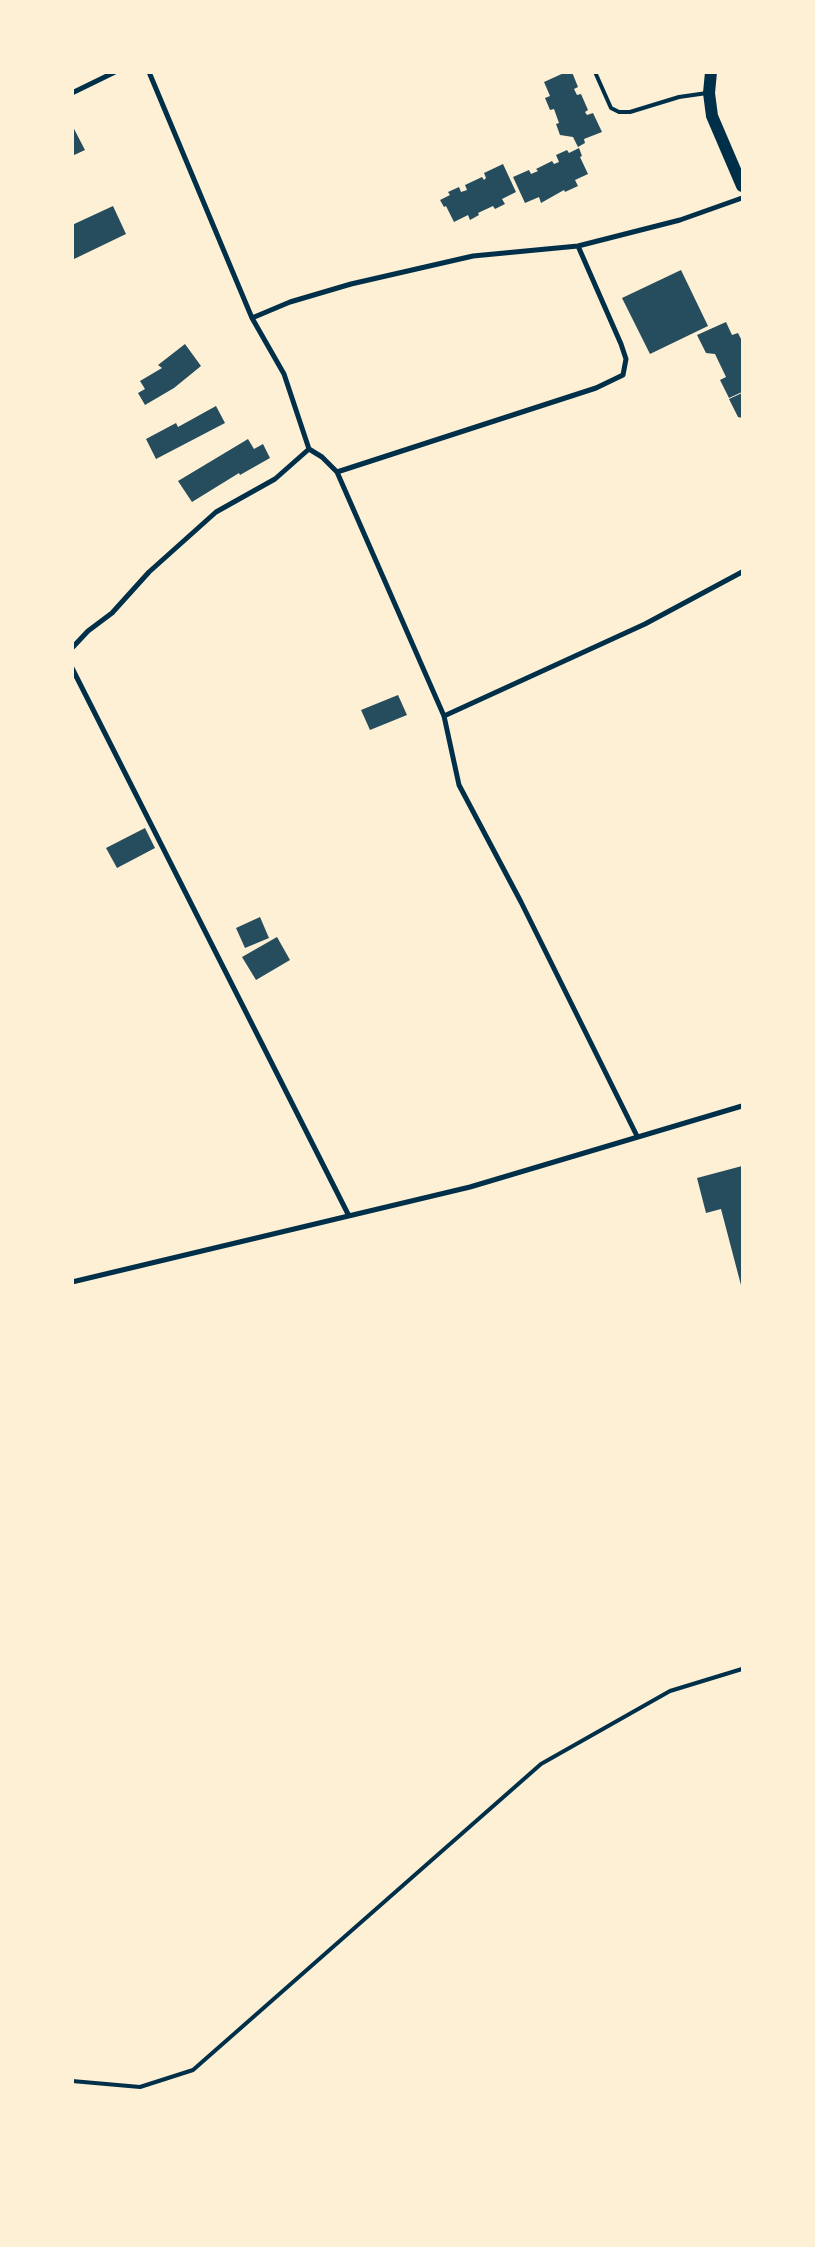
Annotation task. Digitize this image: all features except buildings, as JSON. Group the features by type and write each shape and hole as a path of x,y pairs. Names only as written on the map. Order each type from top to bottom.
{"main road":[{"path":"711,72 709,93 712,116 742,186"}],"street":[{"path":"72,93 115,72"},
{"path":"149,72 252,318 284,374 309,449 322,457 338,472 444,716 459,785 521,902 637,1136"},
{"path":"252,318 290,302 350,284 473,256 578,246 680,220 742,198"},
{"path":"338,472 596,388 623,376 626,359 621,344 578,246"},
{"path":"72,648 88,631 112,613 149,572 216,512 275,479 309,449"},
{"path":"444,716 645,624 742,572"},
{"path":"72,668 349,1216"},
{"path":"72,1282 470,1187 742,1106"}],"lane":[{"path":"595,72 611,108 619,112 630,112 694,93 709,93"},
{"path":"72,2081 140,2087 193,2070 540,1764 670,1691 742,1669"}]}
